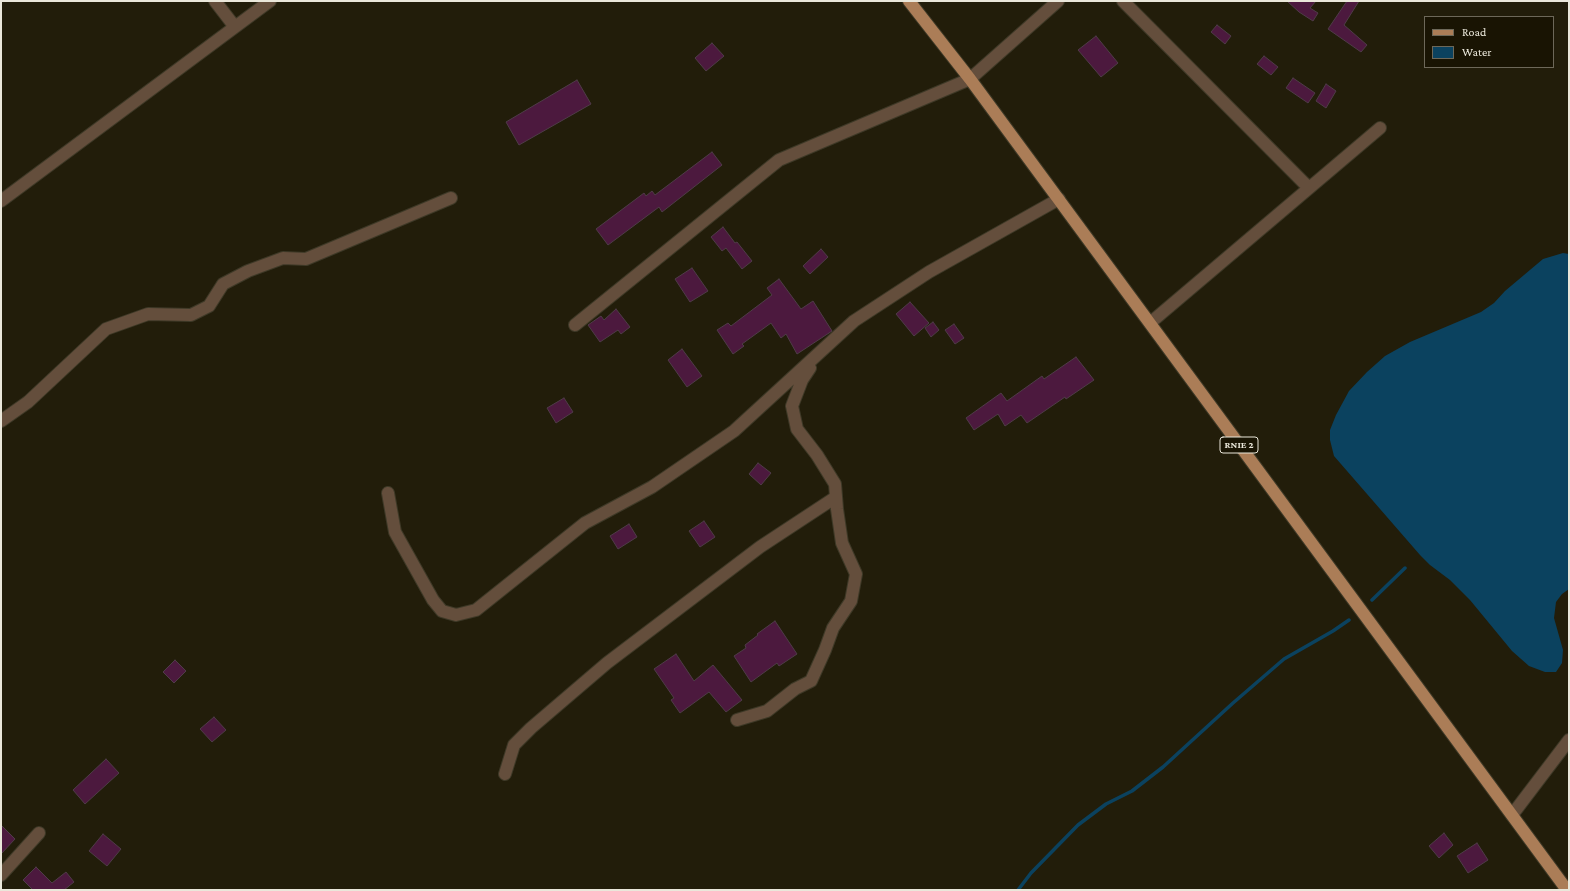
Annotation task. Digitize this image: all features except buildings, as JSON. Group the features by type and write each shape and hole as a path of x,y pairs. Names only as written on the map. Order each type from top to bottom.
{"main road":[{"name":"RNIE 2","path":"909,1 970,79 1059,199 1567,890"}],"street":[{"path":"215,1 235,27"},
{"path":"1,201 270,1"},
{"path":"575,325 779,160 970,79 1058,1"},
{"path":"1124,1 1309,188"},
{"path":"1150,323 1380,128"},
{"path":"1,421 28,402 106,329 148,314 191,315 209,306 223,284 248,271 283,258 306,259 451,198"},
{"path":"388,493 395,532 433,600 442,612 456,615 476,610 585,523 652,487 734,431 854,321 929,272 1059,199"},
{"path":"737,720 767,711 795,689 810,681 825,650 833,628 851,601 856,574 842,543 835,484 817,455 797,429 792,406 802,380 818,355"},
{"path":"505,774 514,746 531,728 607,663 760,547 836,497"},
{"path":"1512,816 1569,740"},
{"path":"1,875 39,833"}],"water":[{"path":"1563,253 1569,254 1569,589 1562,594 1556,602 1554,618 1563,650 1562,663 1556,672 1545,672 1529,666 1512,651 1470,600 1450,580 1430,565 1420,555 1334,456 1330,440 1330,430 1349,391 1385,356 1410,342 1481,312 1494,303 1505,291 1543,259"}],"waterway":[{"path":"1372,600 1405,568"},
{"path":"1018,890 1031,873 1078,825 1106,804 1132,791 1163,767 1284,659 1333,631 1349,620"}]}
